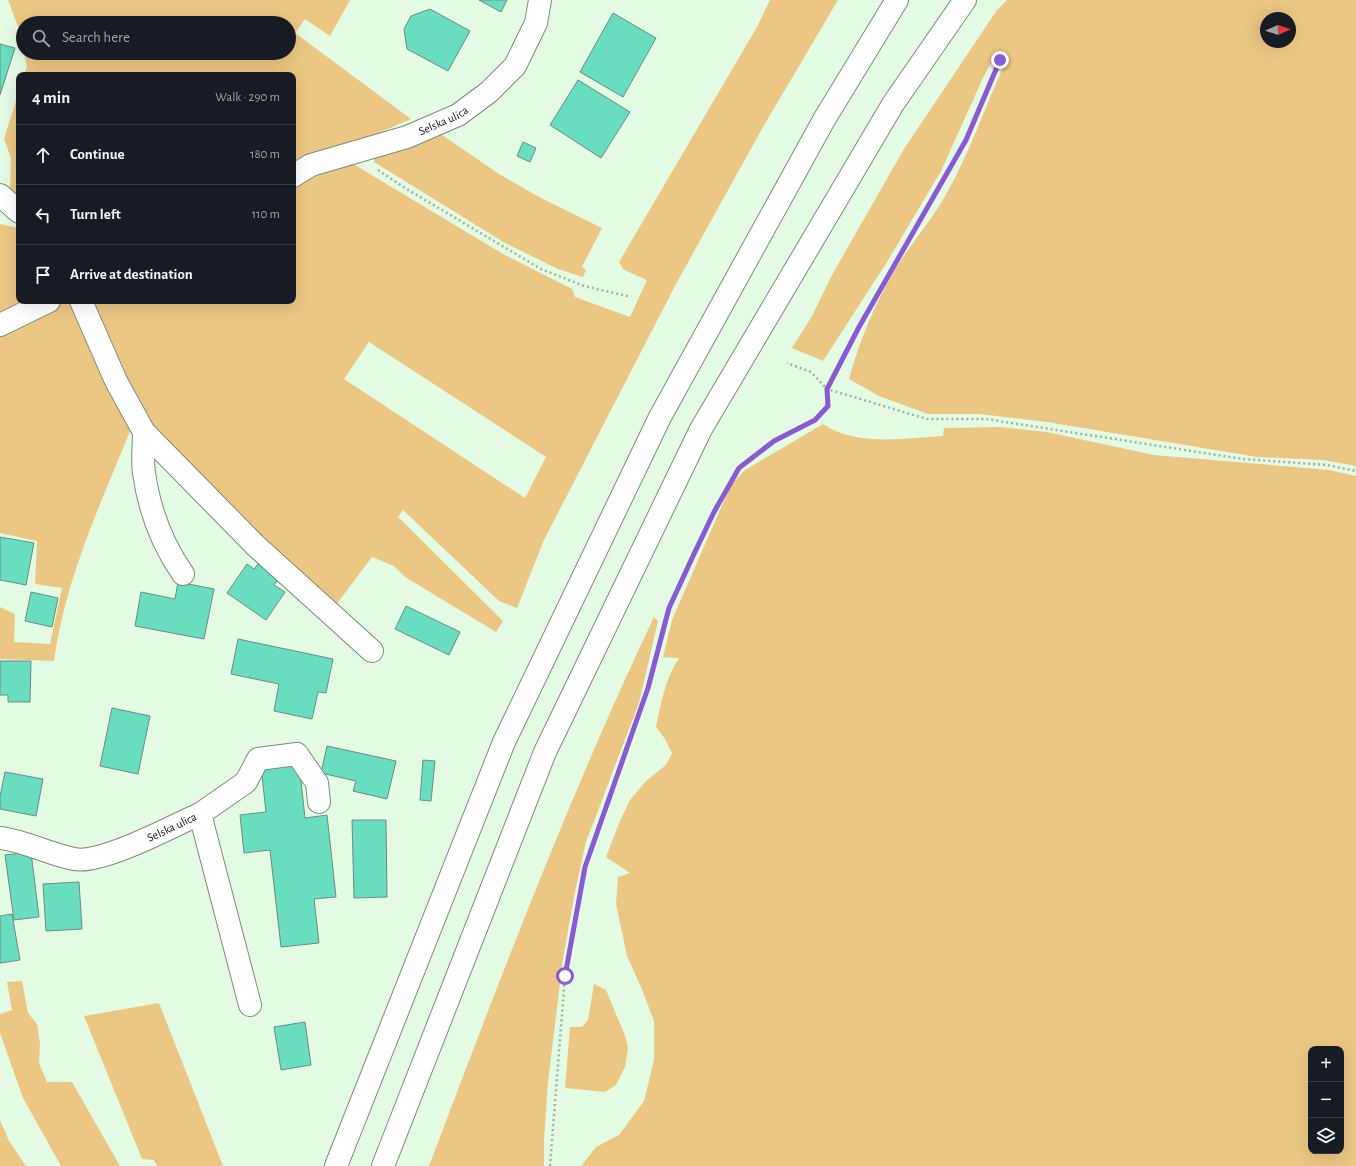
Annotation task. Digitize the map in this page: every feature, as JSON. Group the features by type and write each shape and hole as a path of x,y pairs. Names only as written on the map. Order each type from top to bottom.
{"main road":[{"name":"Selska ulica","path":"296,174 311,165 407,138 458,115 489,92 515,66 536,23 540,0"},
{"path":"336,1166 507,735 660,417 825,118 897,0"},
{"path":"382,1166 545,752 701,429 893,104 965,0"},
{"path":"0,195 16,209"},
{"path":"0,325 44,304"},
{"path":"81,304 116,381 144,432 256,546 372,651"},
{"path":"144,432 144,472 154,517 172,559 183,574"},
{"path":"200,814 246,782 258,759 297,754 317,783 319,802"},
{"name":"Selska ulica","path":"0,838 75,860 94,859 123,849 200,814 250,1005"}],"path":[{"path":"550,1166 565,976 585,867 648,688 669,608 714,512 739,468 774,441 815,420 828,406 827,389 859,327 966,140 1000,60"},
{"path":"353,152 405,188 541,269 584,286 631,297"},
{"path":"787,363 811,372 827,389 927,419 986,419 1243,459 1327,465 1356,471"}],"shaded area":[{"path":"8,0 350,0 330,36 305,19 296,32 296,16 16,16 16,22"},
{"path":"770,0 838,0 763,127 676,284 544,540 517,608 499,601 403,510 398,517 503,621 496,632 405,577 394,566 372,557 336,605 233,512 163,445 92,316 95,304 296,304 296,183 336,165 355,165 503,254 572,289 575,297 630,317 647,280 624,270 619,262 757,27","holes":["369,342 546,457 525,498 344,379"]},
{"path":"1007,0 1356,0 1356,466 1323,460 1257,457 1047,422 979,414 928,414 879,396 849,379 862,338 873,311 899,263 944,198 970,146 1008,57 997,52 983,78 941,171 887,262 823,361 792,348 812,316 832,275 904,149 997,10"},
{"path":"296,34 411,119 296,170 296,72 25,72 27,67 26,60 296,60"},
{"path":"16,101 16,196 10,189 11,158 4,139"},
{"path":"432,128 499,174 541,198 602,228 582,267 586,270 583,277 558,269 505,243 374,162 375,151"},
{"path":"0,224 16,227 16,304 27,304 0,318"},
{"path":"56,304 71,304 133,424 97,511 76,570 59,630 54,661 0,659 0,607 15,614 14,642 50,644 62,588 35,584 37,541 0,533 0,337 18,324"},
{"path":"823,424 850,436 881,439 943,436 944,428 1000,427 1047,432 1154,455 1329,470 1356,476 1356,1166 581,1166 596,1147 619,1135 644,1101 654,1060 654,1021 627,956 616,904 618,877 630,873 606,857 630,800 646,781 666,765 672,753 665,739 656,727 670,674 679,658 663,657 672,620 731,485 745,470"},
{"path":"654,617 658,621 639,703 586,842 575,892 563,959 548,1082 544,1166 429,1166 536,889 593,752"},
{"path":"22,981 28,1013 37,1024 40,1044 39,1063 47,1082 72,1082 120,1166 61,1166 23,1098 0,1033 0,1014 12,1010 7,982"},
{"path":"594,984 606,990 626,1038 628,1048 625,1067 616,1085 605,1092 565,1088 570,1027 582,1027 588,1020"},
{"path":"159,1003 223,1166 157,1166 154,1160 142,1159 84,1016"},
{"path":"0,1120 9,1141 26,1166 0,1166"}],"building":[{"path":"479,0 507,0 501,12"},
{"path":"430,9 470,31 448,71 407,49 404,29 411,16"},
{"path":"613,13 656,38 623,97 580,72"},
{"path":"0,44 15,48 0,95"},
{"path":"578,80 630,112 601,158 550,125"},
{"path":"523,142 536,148 530,162 517,156"},
{"path":"0,537 34,543 26,585 0,580"},
{"path":"247,564 254,569 258,564 279,578 274,585 285,592 266,620 227,593"},
{"path":"178,582 214,589 204,639 135,626 141,592 175,599"},
{"path":"31,592 58,598 52,627 25,621"},
{"path":"406,606 460,632 449,655 395,629"},
{"path":"238,639 333,659 326,693 318,692 312,719 274,711 279,684 231,674"},
{"path":"0,661 31,661 30,702 8,702 8,695 0,695"},
{"path":"112,708 150,716 138,774 100,766"},
{"path":"327,746 396,761 387,799 353,791 356,781 321,773"},
{"path":"423,760 435,761 431,801 420,800"},
{"path":"299,763 305,818 327,815 336,897 314,899 319,943 281,947 270,850 244,853 240,815 266,812 261,767"},
{"path":"5,772 43,779 36,816 0,809 0,796"},
{"path":"352,820 386,820 387,897 354,898"},
{"path":"31,852 39,917 14,920 5,855"},
{"path":"79,882 82,929 46,931 43,884"},
{"path":"12,914 20,960 0,963 0,916"},
{"path":"305,1022 311,1065 281,1070 274,1027"}],"route":[{"path":"565,976 585,867 648,688 669,608 714,512 739,468 774,441 815,420 828,406 827,389 859,327 966,140 1000,60"}]}
